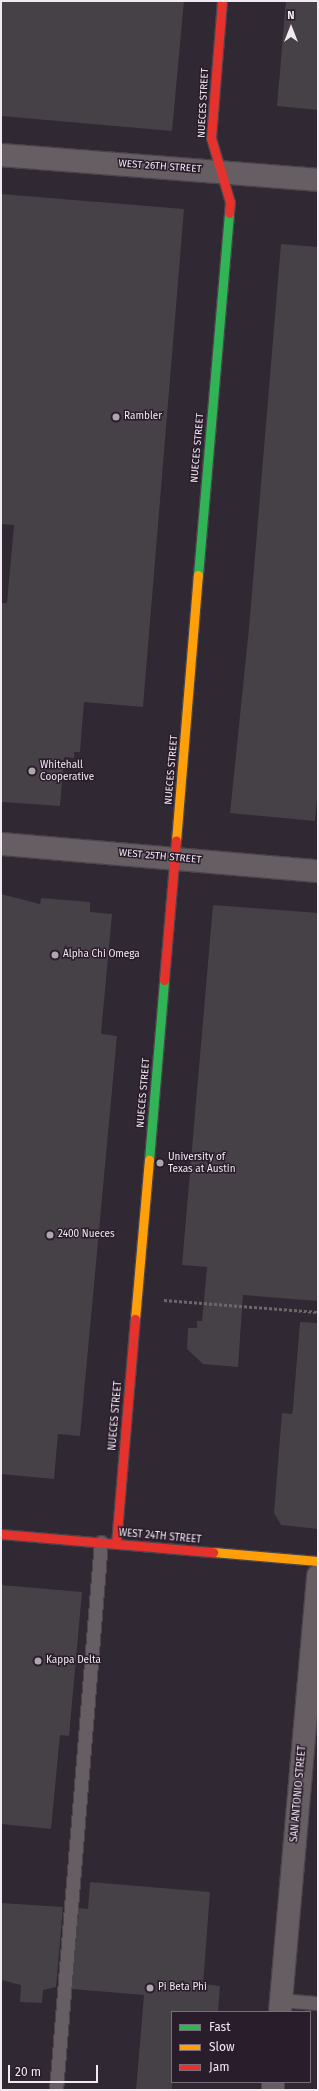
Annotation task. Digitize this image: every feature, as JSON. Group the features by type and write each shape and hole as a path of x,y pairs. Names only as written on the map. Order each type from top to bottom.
{"street":[{"name":"NUECES STREET","path":"116,1544 176,859 230,202 211,138 222,1"},
{"name":"WEST 26TH STREET","path":"1,155 318,180"},
{"name":"WEST 25TH STREET","path":"1,844 318,871"},
{"name":"WEST 24TH STREET","path":"1,1534 318,1561"},
{"name":"SAN ANTONIO STREET","path":"280,2006 318,1576"}],"lane":[{"path":"56,2090 101,1542"},
{"path":"280,2006 318,2003"}],"path":[{"path":"164,1300 318,1312"}],"building":[{"path":"1,1 184,1 172,131 1,116"},
{"path":"286,1 318,1 318,110 277,106"},
{"name":"Rambler","path":"1,194 184,209 143,707 84,702 80,752 74,752 74,758 64,757 60,806 2,802 1,603 7,603 14,525 1,524"},
{"path":"281,244 318,247 318,788 315,821 230,813 249,628"},
{"name":"2400 Nueces","path":"1,894 40,904 41,898 90,902 90,912 112,914 101,1034 117,1036 80,1436 58,1434 54,1479 1,1474"},
{"path":"213,905 318,913 318,1301 243,1295 238,1367 203,1364 187,1349 188,1328 197,1328 197,1321 202,1321 207,1267 182,1265"},
{"path":"300,1322 318,1323 318,1529 281,1525 274,1513 282,1413 292,1414"},
{"name":"Kappa Delta","path":"1,1585 82,1592 69,1736 60,1735 51,1829 1,1824"},
{"name":"Pi Beta Phi","path":"90,1882 210,1892 203,1984 220,1986 218,2011 171,2011 172,2090 136,2090 144,1995 72,1989 79,1908 88,1909"},
{"path":"1,1903 63,1907 56,1987 43,1990 42,2003 20,2002 21,1985 1,1980"}],"traffic: fast":[{"path":"198,575 229,213"},
{"path":"149,1160 164,980"}],"traffic: slow":[{"path":"176,841 198,575"},
{"path":"135,1319 149,1160"},
{"path":"213,1552 318,1561"}],"traffic: jam":[{"path":"222,1 211,138 230,202 229,213"},
{"path":"164,980 176,841"},
{"path":"116,1544 135,1319"},
{"path":"1,1534 213,1552"}],"place":[{"name":"Rambler","path":"116,417"},
{"name":"Whitehall Cooperative","path":"32,771"},
{"name":"Alpha Chi Omega","path":"55,955"},
{"name":"University of Texas at Austin","path":"160,1163"},
{"name":"2400 Nueces","path":"50,1235"},
{"name":"Kappa Delta","path":"38,1661"},
{"name":"Pi Beta Phi","path":"150,1988"}]}
